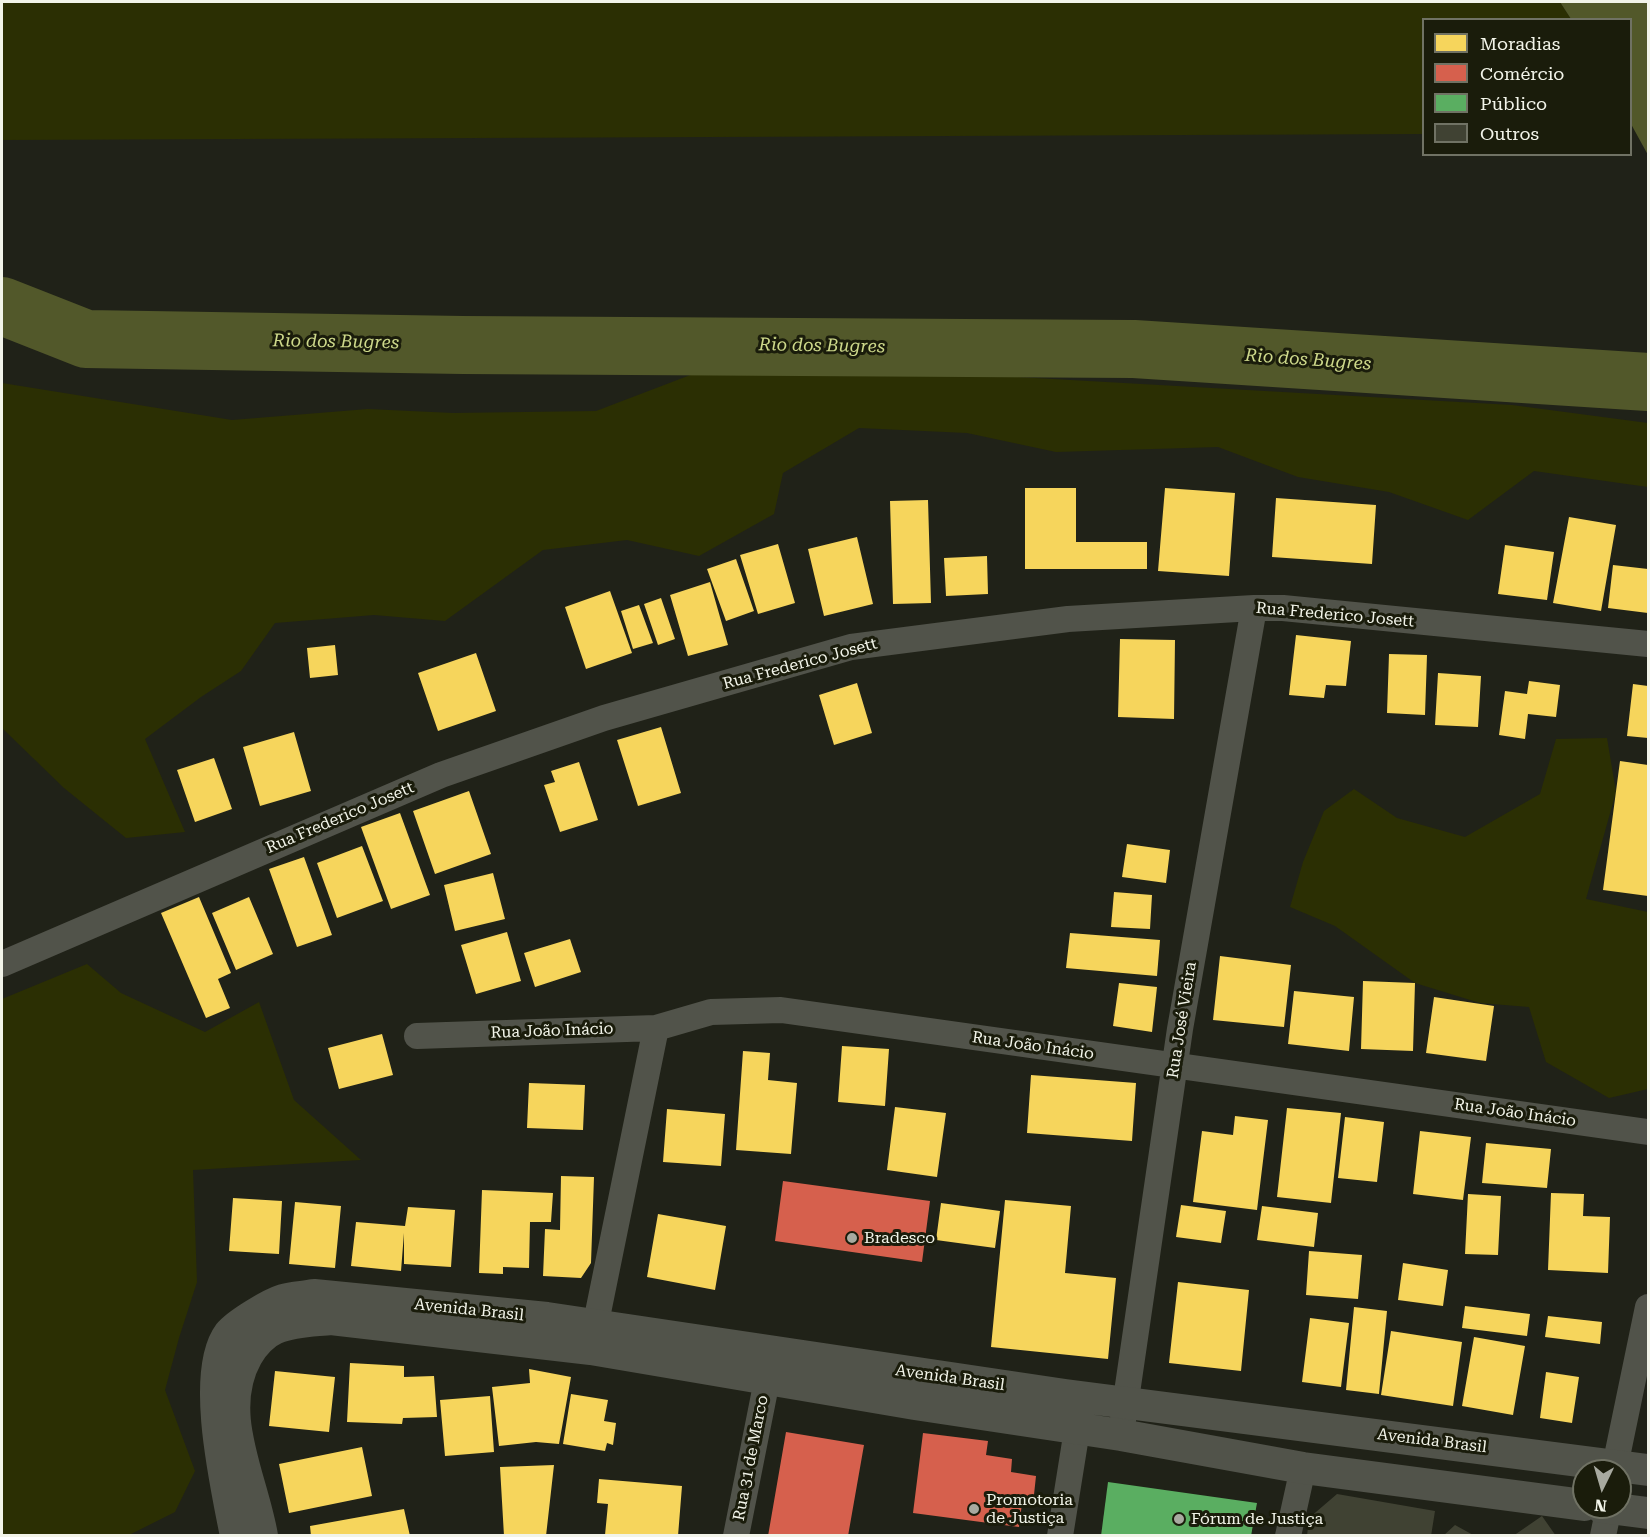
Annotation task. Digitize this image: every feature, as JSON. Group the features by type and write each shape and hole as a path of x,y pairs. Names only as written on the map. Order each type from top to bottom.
{"street":[{"name":"Rua Frederico Josett","path":"2,964 441,775 604,718 851,647 1068,619 1254,608 1648,644"},
{"name":"Rua José Vieira","path":"1121,1435 1174,1066 1254,608"},
{"name":"Rua João Inácio","path":"417,1036 656,1028 711,1012 781,1010 1648,1132"},
{"path":"593,1337 656,1028"},
{"name":"Avenida Brasil","path":"236,1536 215,1405 218,1360 229,1334 255,1314 282,1300 314,1295 547,1318 593,1337 767,1380 1121,1435 1303,1468 1572,1508"},
{"path":"1617,1459 1648,1307"},
{"name":"Avenida Brasil","path":"262,1536 236,1435 234,1396 239,1370 253,1345 274,1329 299,1322 331,1319 593,1337 1125,1402 1572,1462"},
{"name":"Rua 31 de Marco","path":"736,1536 767,1380"},
{"path":"1060,1536 1082,1397"},
{"path":"1288,1536 1303,1468"},
{"name":"Avenida Brasil","path":"1632,1469 1648,1470"},
{"name":"Avenida Brasil","path":"1632,1513 1648,1513"}],"shaded area":[{"path":"2,2 1560,2 1570,18 1422,18 1422,134 2,140"},
{"path":"1560,2 1648,2 1648,155 1632,126 1632,18 1570,18"},
{"path":"912,371 1512,405 1648,423 1648,487 1534,471 1468,520 1389,492 1298,477 1218,447 1056,452 967,433 859,428 783,473 774,514 699,556 627,540 543,550 445,621 374,615 275,623 241,671 201,697 145,739 185,832 126,838 64,788 2,728 2,383 232,420 368,409 453,413 596,411 693,374"},
{"path":"1607,738 1616,792 1586,899 1648,912 1648,1089 1609,1098 1546,1062 1529,1007 1480,1003 1415,983 1335,926 1290,907 1303,862 1324,811 1354,789 1397,818 1465,837 1540,794 1556,739"},
{"path":"87,964 121,993 205,1032 259,1002 294,1100 361,1160 193,1170 197,1282 165,1390 195,1471 175,1512 129,1535 2,1535 2,999"}],"building: Moradias":[{"path":"1025,488 1076,488 1076,542 1147,542 1147,569 1025,569"},
{"path":"1165,488 1235,493 1229,576 1158,571"},
{"path":"1276,498 1376,505 1372,564 1272,557"},
{"path":"928,500 931,603 893,604 890,501"},
{"path":"1569,517 1616,525 1601,611 1553,603"},
{"path":"857,537 873,604 824,616 808,549"},
{"path":"778,544 795,603 758,614 740,555"},
{"path":"1505,545 1554,552 1547,600 1498,594"},
{"path":"987,556 988,594 946,596 944,558"},
{"path":"736,559 754,611 726,621 707,569"},
{"path":"1613,565 1648,569 1648,613 1608,608"},
{"path":"710,582 728,645 688,656 670,595"},
{"path":"610,591 632,653 586,669 565,607"},
{"path":"661,598 675,639 658,645 644,604"},
{"path":"639,605 653,643 633,649 621,611"},
{"path":"1296,635 1351,641 1346,686 1326,685 1324,698 1289,695"},
{"path":"1120,639 1175,640 1174,719 1118,717"},
{"path":"335,645 338,675 310,678 307,648"},
{"path":"476,653 496,711 438,731 418,673"},
{"path":"1389,654 1427,655 1425,715 1387,713"},
{"path":"1438,673 1481,676 1478,727 1435,725"},
{"path":"1529,681 1560,685 1556,717 1528,714 1525,739 1499,735 1505,691 1527,694"},
{"path":"857,683 872,733 834,745 819,695"},
{"path":"1633,684 1648,686 1648,738 1627,736"},
{"path":"661,727 681,793 638,806 617,740"},
{"path":"294,732 311,791 260,806 243,747"},
{"path":"214,758 232,809 195,822 177,770"},
{"path":"1620,761 1648,765 1648,896 1603,890"},
{"path":"579,762 598,820 560,832 544,785 555,782 551,771"},
{"path":"469,791 491,854 435,874 413,811"},
{"path":"400,813 430,895 391,909 361,827"},
{"path":"1127,844 1170,850 1166,883 1122,877"},
{"path":"362,846 383,901 337,918 317,863"},
{"path":"304,857 332,935 297,947 269,869"},
{"path":"493,873 505,919 455,931 444,885"},
{"path":"1114,892 1152,895 1150,929 1111,927"},
{"path":"199,897 231,973 218,979 230,1008 206,1018 161,913"},
{"path":"249,897 273,954 236,970 212,913"},
{"path":"507,932 521,981 476,994 461,945"},
{"path":"1070,933 1160,940 1157,976 1066,968"},
{"path":"570,939 581,972 535,987 524,953"},
{"path":"1220,956 1291,965 1284,1027 1213,1020"},
{"path":"1363,981 1415,983 1413,1051 1361,1049"},
{"path":"1119,983 1157,987 1152,1032 1113,1026"},
{"path":"1294,991 1354,997 1349,1051 1288,1044"},
{"path":"1434,997 1494,1006 1486,1061 1426,1053"},
{"path":"382,1034 393,1075 339,1089 328,1048"},
{"path":"842,1046 889,1049 885,1106 838,1102"},
{"path":"743,1051 770,1053 768,1080 797,1083 791,1154 736,1150"},
{"path":"1031,1075 1136,1083 1132,1141 1027,1133"},
{"path":"529,1083 585,1085 583,1130 527,1128"},
{"path":"895,1107 946,1113 937,1177 887,1170"},
{"path":"1287,1108 1341,1113 1331,1203 1277,1197"},
{"path":"667,1109 725,1114 721,1166 663,1162"},
{"path":"1235,1116 1268,1120 1257,1210 1193,1202 1202,1131 1233,1135"},
{"path":"1345,1117 1384,1122 1377,1182 1338,1178"},
{"path":"1420,1131 1471,1137 1463,1200 1413,1194"},
{"path":"1486,1143 1551,1149 1547,1188 1482,1183"},
{"path":"561,1176 594,1177 591,1263 581,1278 543,1276 545,1229 560,1230"},
{"path":"482,1190 553,1193 551,1222 530,1222 529,1268 503,1267 503,1274 479,1273"},
{"path":"1551,1193 1584,1194 1583,1216 1610,1217 1608,1273 1548,1270"},
{"path":"1468,1194 1501,1196 1498,1255 1465,1254"},
{"path":"233,1198 282,1201 279,1254 229,1251"},
{"path":"1005,1200 1071,1206 1065,1273 1116,1278 1108,1359 991,1347"},
{"path":"295,1202 341,1206 335,1268 289,1264"},
{"path":"941,1203 1000,1211 995,1248 936,1240"},
{"path":"1181,1205 1226,1211 1221,1243 1176,1237"},
{"path":"1262,1206 1318,1213 1314,1247 1257,1240"},
{"path":"408,1207 455,1210 451,1267 404,1264 404,1233 401,1271 351,1266 356,1222 405,1226"},
{"path":"658,1214 726,1226 715,1290 647,1277"},
{"path":"1309,1251 1362,1255 1358,1299 1306,1295"},
{"path":"1403,1263 1448,1270 1443,1306 1398,1300"},
{"path":"1178,1282 1249,1290 1241,1371 1169,1363"},
{"path":"1465,1306 1530,1314 1527,1336 1462,1328"},
{"path":"1354,1307 1387,1311 1379,1394 1346,1390"},
{"path":"1548,1316 1602,1322 1600,1344 1545,1337"},
{"path":"1310,1318 1349,1323 1341,1387 1302,1382"},
{"path":"1391,1331 1462,1342 1453,1406 1381,1395"},
{"path":"1474,1337 1525,1346 1513,1415 1462,1406"},
{"path":"350,1363 404,1366 404,1377 434,1376 437,1417 403,1418 402,1424 347,1422"},
{"path":"529,1369 571,1377 559,1444 536,1442 499,1446 492,1387 530,1383"},
{"path":"275,1371 335,1377 329,1432 269,1426"},
{"path":"1546,1372 1579,1377 1572,1423 1540,1418"},
{"path":"571,1394 608,1400 604,1421 616,1423 613,1445 607,1443 605,1451 563,1444"},
{"path":"490,1396 494,1452 445,1456 440,1400"},
{"path":"362,1447 372,1496 289,1513 279,1464"},
{"path":"554,1465 546,1536 504,1536 500,1467"},
{"path":"599,1479 682,1486 678,1536 605,1535 608,1504 597,1503"},
{"path":"404,1509 410,1536 311,1536 310,1526"}],"building: Comércio":[{"path":"783,1181 930,1201 922,1262 775,1241"},
{"path":"786,1432 864,1445 848,1536 768,1536"},
{"path":"923,1433 988,1441 986,1455 1012,1459 1011,1472 1036,1476 1033,1504 1022,1503 1019,1527 913,1513"}],"building: Público":[{"name":"Fórum de Justiça","path":"1108,1482 1257,1503 1251,1536 1101,1536"}],"building: Outros":[{"path":"1337,1494 1435,1511 1431,1536 1307,1536 1309,1518"},
{"path":"1542,1516 1556,1536 1513,1536"},
{"path":"1455,1525 1475,1536 1443,1536"}],"waterway":[{"name":"Rio dos Bugres","path":"2,306 86,339 463,345 1134,349 1648,382"}],"place":[{"name":"Bradesco","path":"852,1238"},
{"name":"Promotoria de Justiça","path":"974,1509"},
{"name":"Fórum de Justiça","path":"1179,1519"}]}
